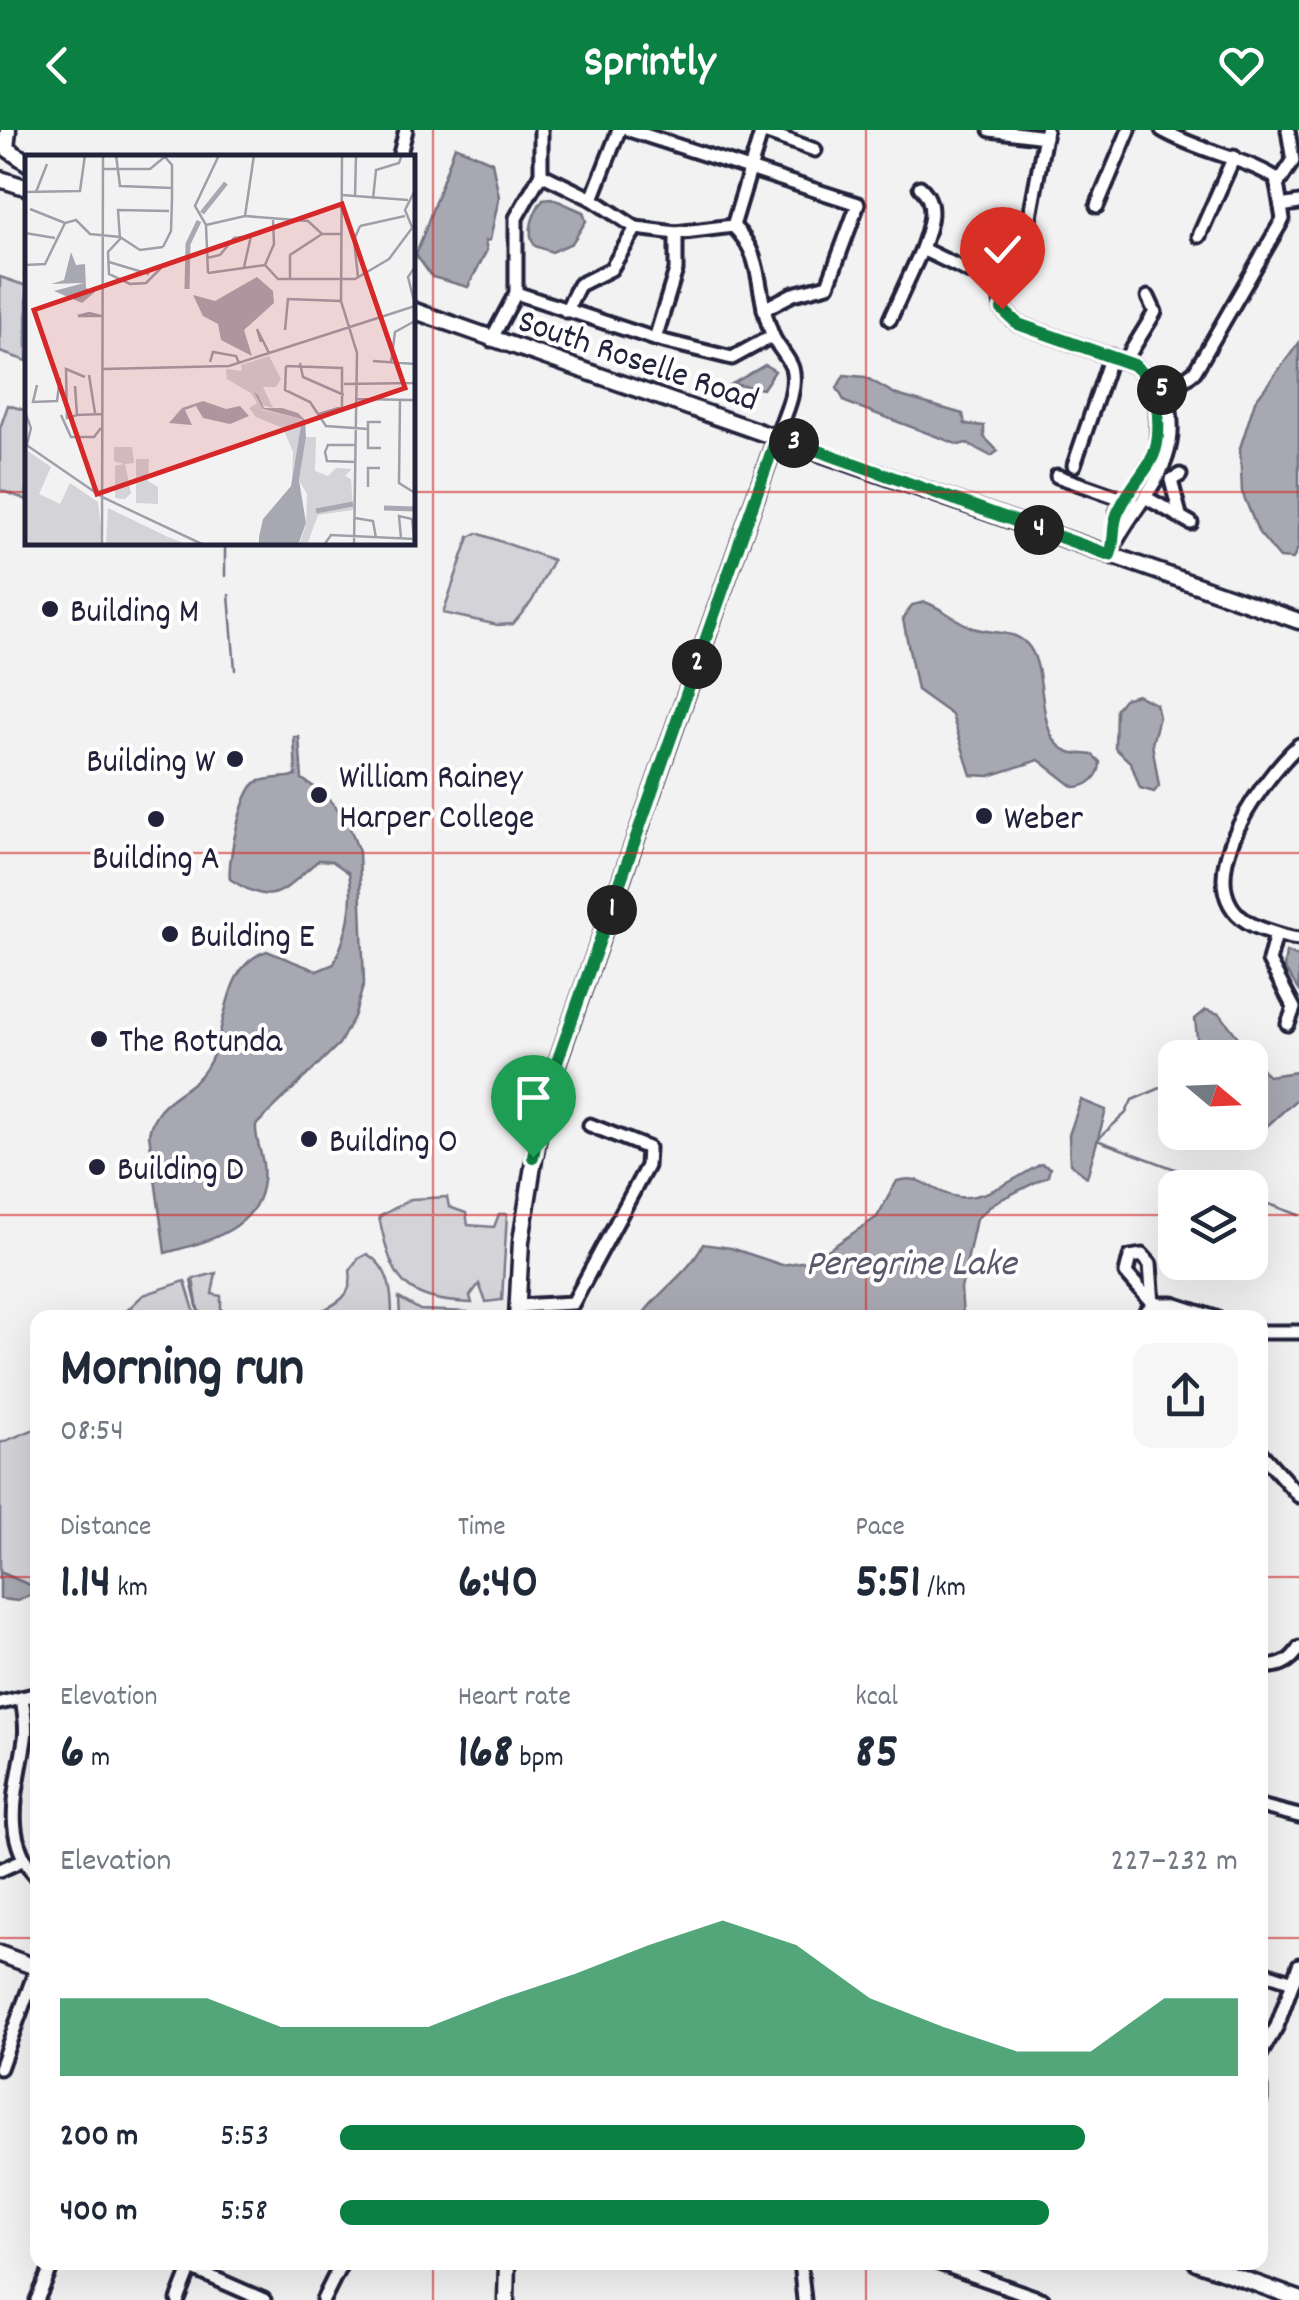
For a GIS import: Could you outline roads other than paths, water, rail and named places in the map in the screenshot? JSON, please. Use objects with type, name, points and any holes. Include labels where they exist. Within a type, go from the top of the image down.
[{"type":"main road","points":[[8,130],[6,148],[25,161]]},
{"type":"main road","points":[[0,161],[25,169]]},
{"type":"main road","points":[[0,179],[25,187]]},
{"type":"main road","name":"South Roselle Road","points":[[415,311],[1113,548],[1299,621]]},
{"type":"main road","points":[[518,1310],[522,1241],[543,1102],[777,436]]},
{"type":"main road","points":[[0,1954],[30,1965]]},
{"type":"main road","points":[[506,2300],[507,2270]]},
{"type":"main road","points":[[1218,2270],[1299,2299]]},
{"type":"street","points":[[399,155],[406,130]]},
{"type":"street","points":[[491,340],[516,293],[516,218],[541,174],[541,130]]},
{"type":"street","points":[[592,199],[619,130]]},
{"type":"street","points":[[629,130],[858,204],[828,285],[792,294],[764,309]]},
{"type":"street","points":[[732,226],[761,130],[815,150]]},
{"type":"street","points":[[990,130],[1045,133],[1029,222],[1001,287],[1002,309],[1018,324],[1125,362],[1166,394],[1172,440],[1162,473],[1113,548]]},
{"type":"street","points":[[1097,206],[1129,130]]},
{"type":"street","points":[[1277,185],[1293,161],[1288,130]]},
{"type":"street","points":[[1113,548],[1113,526],[1158,451],[1157,404],[1195,372],[1283,219],[1276,178],[1234,157],[1188,145],[1167,131]]},
{"type":"street","points":[[1199,236],[1234,157]]},
{"type":"street","points":[[541,174],[592,199],[636,228],[676,233],[732,226]]},
{"type":"street","points":[[890,319],[922,248],[931,212],[927,194],[920,187]]},
{"type":"street","points":[[1281,206],[1299,203]]},
{"type":"street","points":[[732,226],[748,241],[754,254],[772,336],[792,369],[790,401],[777,436]]},
{"type":"street","points":[[566,311],[579,285],[611,269],[636,228]]},
{"type":"street","points":[[656,339],[676,270],[676,233]]},
{"type":"street","points":[[922,248],[1001,287]]},
{"type":"street","points":[[516,293],[656,339],[732,358],[772,336]]},
{"type":"street","points":[[1125,362],[1155,312],[1148,297]]},
{"type":"street","points":[[1074,465],[1111,356]]},
{"type":"street","points":[[1056,476],[1188,518],[1180,489]]},
{"type":"street","points":[[1299,746],[1251,798],[1224,878],[1232,910],[1250,924],[1299,938]]},
{"type":"street","points":[[1276,934],[1269,960],[1294,1008],[1288,1024]]},
{"type":"street","points":[[530,1310],[572,1303],[647,1166],[648,1148],[590,1125]]},
{"type":"street","points":[[1147,1310],[1153,1304],[1173,1304],[1191,1310]]},
{"type":"street","points":[[1268,1332],[1299,1332]]},
{"type":"street","points":[[1268,1460],[1297,1487]]},
{"type":"street","points":[[1268,1665],[1294,1658],[1299,1648]]},
{"type":"street","points":[[0,1703],[30,1696]]},
{"type":"street","points":[[22,1698],[25,1740],[7,1802],[5,1845],[30,1872]]},
{"type":"street","points":[[1268,1808],[1299,1816]]},
{"type":"street","points":[[0,1870],[18,1862]]},
{"type":"street","points":[[1268,2037],[1299,1965]]},
{"type":"street","points":[[1268,1974],[1293,1982]]},
{"type":"street","points":[[0,2068],[30,1987]]},
{"type":"street","points":[[37,2300],[50,2270]]},
{"type":"street","points":[[178,2300],[190,2270]]},
{"type":"street","points":[[202,2270],[264,2300]]},
{"type":"street","points":[[323,2300],[338,2270]]},
{"type":"street","points":[[801,2270],[804,2300]]},
{"type":"street","points":[[959,2270],[1043,2300]]},
{"type":"water","points":[[455,146],[492,162],[499,197],[490,240],[485,241],[487,250],[468,287],[432,277],[416,255]]},
{"type":"water","points":[[551,198],[583,212],[586,221],[572,243],[552,252],[535,246],[531,235],[540,204]]},
{"type":"water","points":[[1299,343],[1299,546],[1293,559],[1280,558],[1259,533],[1242,492],[1240,448],[1255,401]]},
{"type":"water","points":[[765,365],[775,371],[763,389],[732,384]]},
{"type":"water","points":[[844,375],[865,377],[897,395],[963,414],[965,424],[984,426],[984,437],[998,451],[991,456],[966,443],[959,445],[845,402],[837,388]]},
{"type":"water","points":[[925,602],[973,628],[1018,637],[1030,648],[1036,660],[1051,735],[1070,752],[1093,755],[1100,762],[1092,780],[1074,787],[1039,760],[989,776],[971,775],[952,715],[917,690],[903,619],[912,605]]},
{"type":"water","points":[[1137,695],[1156,704],[1159,717],[1152,744],[1159,786],[1154,792],[1140,788],[1131,763],[1115,748],[1116,709],[1124,699]]},
{"type":"water","points":[[294,737],[299,737],[302,779],[325,794],[348,823],[359,852],[364,983],[354,1017],[339,1044],[256,1125],[263,1164],[257,1203],[247,1216],[219,1236],[165,1253],[149,1134],[153,1121],[166,1103],[193,1083],[208,1065],[233,985],[252,959],[267,951],[317,971],[334,964],[346,930],[351,896],[349,873],[332,861],[319,860],[288,887],[270,894],[246,889],[230,879],[233,843],[246,798],[257,782],[296,776]]},
{"type":"water","points":[[1286,952],[1299,957],[1299,990],[1284,968]]},
{"type":"water","points":[[1206,1010],[1220,1014],[1240,1040],[1199,1040],[1195,1019]]},
{"type":"water","points":[[1297,1072],[1298,1098],[1268,1125],[1268,1076]]},
{"type":"water","points":[[1081,1100],[1106,1110],[1087,1177],[1070,1164],[1069,1135]]},
{"type":"water","name":"Peregrine Lake","points":[[1041,1164],[1050,1168],[1048,1176],[994,1203],[976,1219],[961,1289],[962,1310],[647,1310],[690,1264],[703,1244],[731,1248],[782,1265],[813,1260],[877,1217],[897,1181],[914,1180],[958,1197],[979,1195]]},
{"type":"water","points":[[0,1572],[30,1585],[30,1595],[18,1601],[0,1599]]},
{"type":"waterway","points":[[225,545],[225,576]]},
{"type":"waterway","points":[[229,595],[235,670]]},
{"type":"waterway","points":[[1099,1138],[1126,1113],[1132,1100],[1158,1089]]},
{"type":"waterway","points":[[1097,1140],[1178,1170]]},
{"type":"waterway","points":[[1268,1204],[1299,1215]]},
{"type":"waterway","points":[[191,1281],[198,1310]]},
{"type":"place","name":"Building M","points":[[50,609]]},
{"type":"place","name":"Building W","points":[[235,759]]},
{"type":"place","name":"William Rainey Harper College","points":[[319,795]]},
{"type":"place","name":"Weber","points":[[984,816]]},
{"type":"place","name":"Building A","points":[[156,819]]},
{"type":"place","name":"Building E","points":[[170,934]]},
{"type":"place","name":"The Rotunda","points":[[99,1039]]},
{"type":"place","name":"Building O","points":[[309,1139]]},
{"type":"place","name":"Building D","points":[[97,1167]]}]
